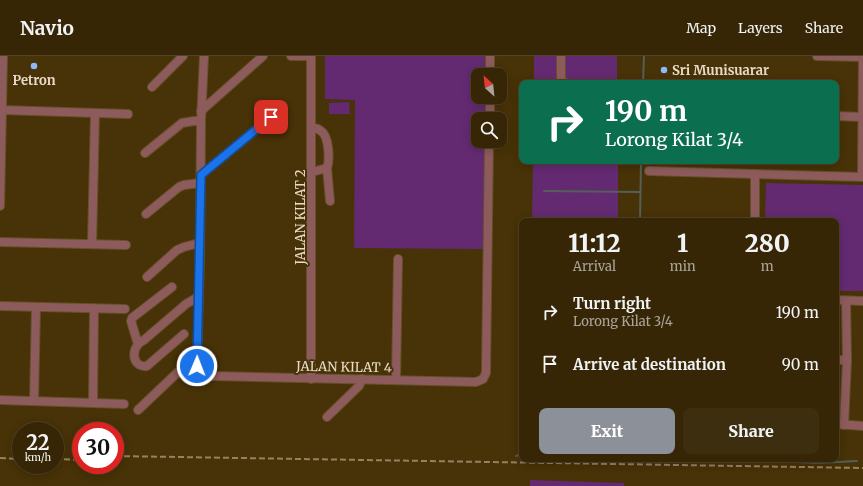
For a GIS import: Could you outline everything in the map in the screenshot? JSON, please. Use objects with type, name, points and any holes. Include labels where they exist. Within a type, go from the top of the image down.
[{"type":"street","points":[[0,206],[3,56]]},
{"type":"street","points":[[152,87],[183,56]]},
{"type":"street","points":[[138,410],[197,354],[201,110],[204,56]]},
{"type":"street","points":[[201,110],[263,56]]},
{"type":"street","points":[[290,56],[311,56]]},
{"type":"street","name":"JALAN KILAT 2","points":[[311,56],[312,379]]},
{"type":"street","points":[[490,56],[490,68]]},
{"type":"street","points":[[561,56],[562,80]]},
{"type":"street","points":[[649,171],[863,177],[863,57],[816,56]]},
{"type":"street","points":[[1,106],[128,114]]},
{"type":"street","points":[[92,244],[95,113]]},
{"type":"street","points":[[839,116],[862,117]]},
{"type":"street","points":[[146,214],[180,187],[200,179],[271,117]]},
{"type":"street","points":[[145,153],[182,123],[201,121]]},
{"type":"street","points":[[312,128],[322,131],[326,139],[329,162],[327,168],[330,201]]},
{"type":"street","name":"JALAN KILAT 4","points":[[197,354],[197,366],[204,375],[212,376],[476,382],[483,379],[486,373],[489,148]]},
{"type":"street","points":[[312,172],[327,168]]},
{"type":"street","points":[[755,174],[755,218]]},
{"type":"street","points":[[0,242],[126,245]]},
{"type":"street","points":[[147,277],[177,250],[199,243]]},
{"type":"street","points":[[396,380],[398,259]]},
{"type":"street","points":[[140,342],[137,341],[131,322],[132,318],[172,287]]},
{"type":"street","points":[[184,334],[147,366],[138,364],[135,358],[135,348],[140,342],[186,304],[198,297]]},
{"type":"street","points":[[839,300],[863,301]]},
{"type":"street","points":[[846,301],[847,360],[840,424],[863,426]]},
{"type":"street","points":[[0,306],[125,309]]},
{"type":"street","points":[[34,401],[36,307]]},
{"type":"street","points":[[93,403],[94,308]]},
{"type":"street","points":[[839,360],[847,360]]},
{"type":"street","points":[[327,417],[358,386],[362,379]]},
{"type":"street","points":[[0,400],[124,404]]},
{"type":"shaded area","points":[[325,56],[485,56],[485,68],[471,68],[471,104],[485,104],[485,112],[471,112],[471,148],[485,148],[484,249],[354,248],[355,100],[325,99]]},
{"type":"shaded area","points":[[534,56],[617,56],[617,80],[534,80]]},
{"type":"shaded area","points":[[349,102],[350,114],[329,114],[329,103]]},
{"type":"shaded area","points":[[533,164],[618,164],[618,218],[532,218]]},
{"type":"shaded area","points":[[766,183],[863,185],[863,291],[839,291],[839,218],[765,218]]},
{"type":"shaded area","points":[[530,480],[624,483],[624,486],[530,486]]},
{"type":"waterway","points":[[643,80],[644,56]]},
{"type":"waterway","points":[[640,218],[641,164]]},
{"type":"waterway","points":[[544,191],[640,192]]},
{"type":"waterway","points":[[839,462],[857,461]]},
{"type":"waterway","points":[[798,462],[827,462]]},
{"type":"railway","points":[[124,456],[863,468]]},
{"type":"railway","points":[[0,458],[12,459]]},
{"type":"railway","points":[[64,459],[72,460]]},
{"type":"place","name":"Petron","points":[[34,66]]},
{"type":"place","name":"Sri Munisuarar","points":[[664,70]]},
{"type":"route","points":[[197,366],[201,175],[271,117]]}]
